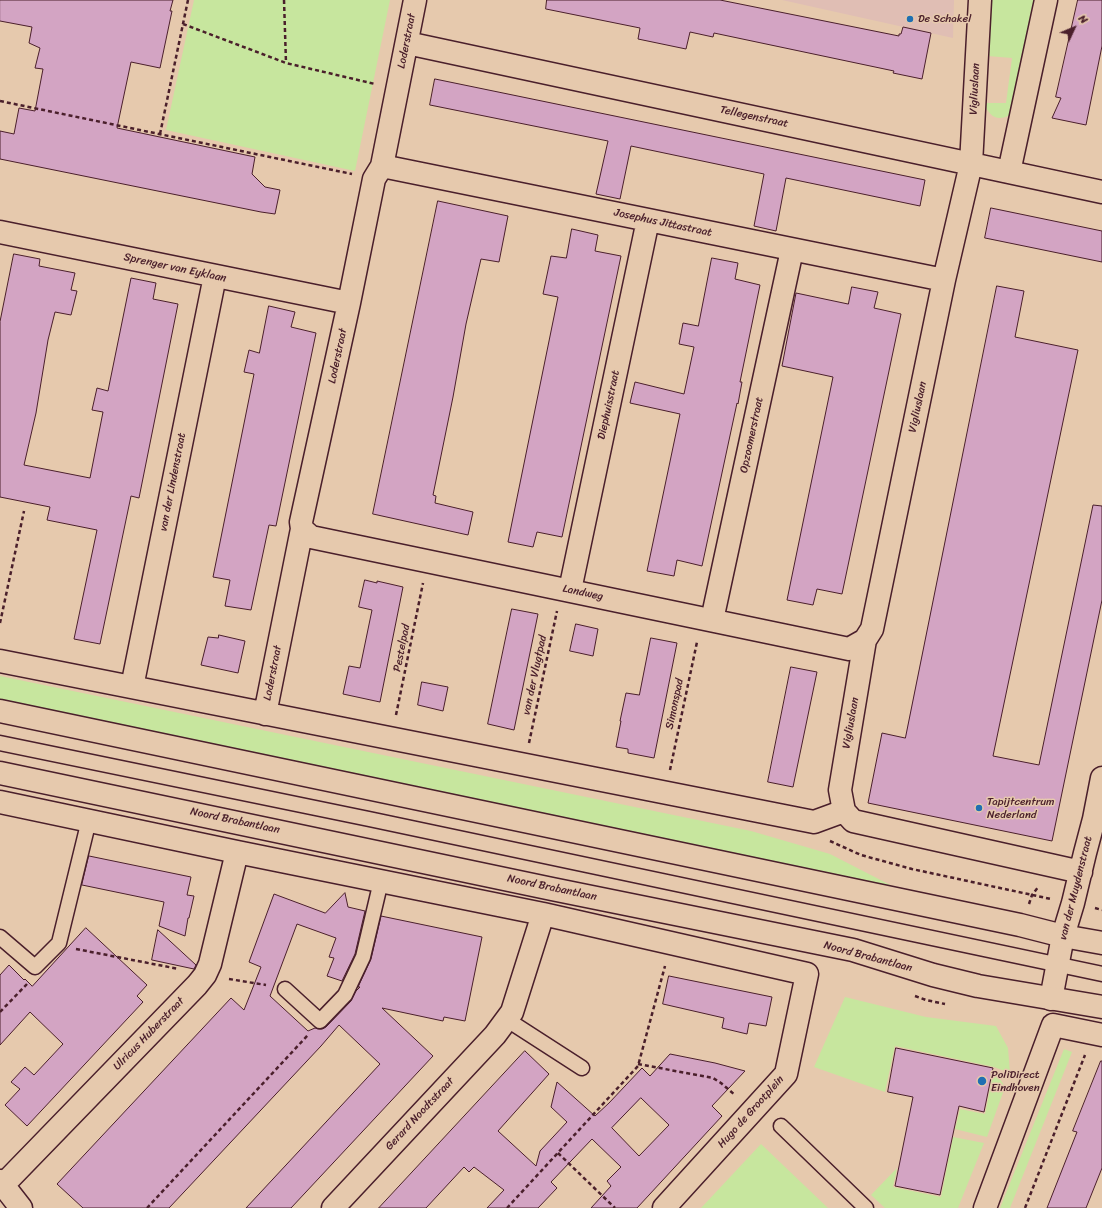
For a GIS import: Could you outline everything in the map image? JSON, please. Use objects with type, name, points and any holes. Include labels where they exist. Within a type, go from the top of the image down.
[{"type":"street","name":"Loderstraat","points":[[265,714],[302,529],[301,522],[397,90],[415,0]]},
{"type":"street","name":"Vigliuslaan","points":[[844,811],[840,790],[865,640],[872,629],[944,280],[971,164],[980,0]]},
{"type":"street","points":[[1009,172],[1046,0]]},
{"type":"street","name":"Tellegenstraat","points":[[406,44],[1102,192]]},
{"type":"street","name":"Josephus Jittastraat","points":[[378,172],[648,220],[944,280]]},
{"type":"street","name":"Diephuisstraat","points":[[566,590],[648,220]]},
{"type":"street","name":"Sprenger van Eyklaan","points":[[0,232],[349,303]]},
{"type":"street","name":"Opzoomerstraat","points":[[707,619],[792,250]]},
{"type":"street","name":"van der Lindenstraat","points":[[132,688],[215,276]]},
{"type":"street","name":"Landweg","points":[[302,529],[311,537],[850,648],[865,640]]},
{"type":"street","points":[[0,661],[814,822],[844,811],[853,821],[1081,872]]},
{"type":"street","points":[[0,711],[1102,943]]},
{"type":"street","name":"Noord Brabantlaan","points":[[0,773],[853,950],[933,975],[985,987],[1102,1007]]},
{"type":"street","name":"van der Muydenstraat","points":[[1051,999],[1064,936],[1094,819],[1102,778]]},
{"type":"street","points":[[0,802],[543,914],[672,943]]},
{"type":"street","name":"Ulricus Huberstraat","points":[[2,1183],[197,985],[205,975],[210,964],[238,852]]},
{"type":"street","name":"Gerard Noodtstraat","points":[[333,1208],[495,1035],[512,1012],[543,914]]},
{"type":"street","name":"Hugo de Grootplein","points":[[664,1208],[786,1074],[807,974],[672,943]]},
{"type":"street","points":[[985,1208],[1053,1025],[1098,1034]]},
{"type":"street","points":[[2,1183],[21,1208]]},
{"type":"lane","points":[[0,743],[369,819],[1102,974]]},
{"type":"lane","points":[[0,937],[35,968],[59,943],[89,820]]},
{"type":"lane","points":[[285,989],[320,1021],[345,995],[363,958],[381,881]]},
{"type":"lane","points":[[506,1019],[582,1068]]},
{"type":"lane","points":[[781,1126],[866,1208]]},
{"type":"path","points":[[160,134],[188,0]]},
{"type":"path","points":[[284,0],[286,63]]},
{"type":"path","points":[[183,24],[286,63],[397,90]]},
{"type":"path","points":[[0,101],[160,134],[378,172]]},
{"type":"path","points":[[0,623],[24,511]]},
{"type":"path","name":"Pestelpad","points":[[392,739],[427,561]]},
{"type":"path","name":"van der Vlugtpad","points":[[524,765],[566,590]]},
{"type":"path","name":"Simonspad","points":[[665,793],[707,619]]},
{"type":"path","points":[[827,840],[861,855],[912,869],[1073,903]]},
{"type":"path","points":[[59,943],[71,948],[205,975],[285,989]]},
{"type":"path","points":[[507,1208],[638,1066],[672,943]]},
{"type":"path","points":[[0,1012],[29,982],[35,968]]},
{"type":"path","points":[[147,1208],[320,1021]]},
{"type":"path","points":[[1025,1208],[1098,1034]]},
{"type":"path","points":[[638,1064],[713,1078],[721,1083],[752,1110]]},
{"type":"path","points":[[558,1153],[615,1208]]},
{"type":"shaded area","name":"De Schakel","points":[[782,0],[954,0],[953,38]]},
{"type":"green space","points":[[194,0],[390,0],[355,171],[166,130]]},
{"type":"green space","points":[[990,0],[1035,0],[1010,115],[1001,118],[997,118],[991,114],[984,103],[1006,103],[1012,58],[988,56]]},
{"type":"green space","points":[[0,676],[751,831],[830,854],[900,890],[0,704]]},
{"type":"green space","points":[[845,997],[926,1017],[996,1026],[1008,1048],[1010,1073],[994,1067],[895,1046],[885,1092],[814,1067]]},
{"type":"green space","points":[[1064,1049],[1072,1052],[1010,1208],[1000,1208]]},
{"type":"green space","points":[[994,1069],[1005,1087],[987,1137],[955,1129],[960,1109],[985,1114]]},
{"type":"green space","points":[[953,1137],[984,1143],[958,1208],[885,1208],[871,1195],[897,1168],[893,1187],[941,1197]]},
{"type":"green space","points":[[761,1144],[828,1208],[701,1208]]},
{"type":"building","points":[[0,0],[173,0],[160,68],[131,62],[117,128],[255,157],[252,174],[265,187],[280,190],[275,214],[0,159],[0,131],[14,134],[19,108],[35,111],[43,69],[35,68],[40,48],[29,43],[32,27],[0,21]]},
{"type":"building","points":[[547,0],[720,0],[899,36],[903,27],[931,33],[922,79],[893,73],[894,71],[714,33],[713,37],[690,32],[686,49],[638,39],[640,28],[546,9]]},
{"type":"building","points":[[1078,0],[1102,0],[1102,46],[1086,125],[1052,118],[1061,98],[1056,97]]},
{"type":"building","points":[[435,79],[925,180],[920,206],[786,178],[776,231],[754,226],[764,174],[631,146],[620,199],[596,194],[608,141],[430,105]]},
{"type":"building","points":[[438,201],[508,216],[499,262],[481,259],[466,324],[433,495],[436,496],[435,503],[473,512],[468,535],[373,514]]},
{"type":"building","points":[[991,208],[1102,231],[1102,262],[985,238]]},
{"type":"building","points":[[572,229],[598,235],[595,251],[621,256],[562,537],[537,532],[533,547],[508,542],[558,297],[543,294],[551,256],[566,258]]},
{"type":"building","points":[[14,254],[40,259],[39,266],[75,273],[71,290],[77,291],[71,315],[55,312],[48,340],[36,413],[24,465],[90,478],[103,412],[92,410],[97,388],[108,391],[131,278],[156,283],[153,299],[178,304],[139,498],[131,496],[100,644],[74,639],[97,530],[47,520],[50,507],[0,497],[0,322]]},
{"type":"building","points":[[712,258],[738,263],[735,279],[760,285],[740,382],[742,382],[738,404],[737,403],[702,566],[677,560],[674,576],[647,571],[680,414],[630,403],[635,382],[684,394],[694,347],[679,344],[683,323],[698,326]]},
{"type":"building","points":[[997,286],[1024,291],[1015,337],[1078,350],[993,756],[1039,765],[1093,505],[1102,506],[1102,600],[1052,841],[868,803],[882,733],[905,738]]},
{"type":"building","points":[[852,287],[878,292],[874,308],[901,314],[842,594],[817,589],[813,605],[787,600],[833,377],[782,366],[796,293],[848,304]]},
{"type":"building","points":[[269,306],[295,312],[291,327],[316,333],[276,526],[269,525],[251,610],[225,606],[230,580],[213,577],[254,374],[244,372],[249,350],[259,353]]},
{"type":"building","points":[[365,580],[403,587],[380,702],[343,694],[349,666],[360,668],[372,610],[359,607]]},
{"type":"building","points":[[512,609],[538,614],[514,730],[488,724]]},
{"type":"building","points":[[576,624],[598,629],[593,656],[570,651]]},
{"type":"building","points":[[219,635],[245,641],[238,673],[201,665],[208,637],[218,638]]},
{"type":"building","points":[[651,638],[677,643],[654,758],[628,753],[628,749],[616,747],[626,693],[639,695]]},
{"type":"building","points":[[791,667],[817,672],[793,787],[768,782]]},
{"type":"building","points":[[422,682],[448,687],[443,711],[418,705]]},
{"type":"building","points":[[89,856],[191,877],[187,895],[194,896],[185,936],[159,926],[164,902],[82,885]]},
{"type":"building","points":[[345,893],[348,907],[365,911],[355,954],[342,981],[327,976],[334,958],[329,957],[336,938],[297,924],[270,996],[308,1031],[315,1028],[322,1029],[326,1027],[351,1001],[356,991],[360,987],[358,987],[371,959],[381,916],[482,937],[465,1021],[444,1017],[443,1021],[382,1008],[433,1056],[291,1208],[246,1208],[380,1064],[339,1025],[169,1208],[83,1208],[57,1184],[231,998],[244,1010],[261,967],[249,962],[274,894],[325,913]]},
{"type":"building","points":[[86,928],[147,985],[137,996],[143,1002],[27,1126],[5,1105],[20,1089],[11,1082],[25,1067],[34,1075],[63,1044],[30,1012],[0,1045],[0,975],[9,965],[32,986]]},
{"type":"building","points":[[158,930],[196,965],[194,969],[152,960]]},
{"type":"building","points":[[669,976],[772,997],[766,1026],[749,1023],[747,1034],[722,1028],[724,1018],[663,1004]]},
{"type":"building","points":[[896,1048],[993,1068],[984,1112],[959,1106],[940,1195],[895,1186],[913,1097],[888,1092]]},
{"type":"building","points":[[525,1051],[549,1074],[498,1131],[536,1166],[540,1151],[567,1122],[551,1107],[557,1082],[595,1116],[642,1068],[650,1076],[670,1054],[745,1071],[712,1106],[722,1116],[637,1208],[591,1208],[611,1186],[607,1181],[621,1167],[592,1139],[551,1182],[557,1188],[538,1208],[487,1208],[504,1190],[474,1167],[469,1172],[464,1167],[426,1208],[379,1208]],"holes":[[[641,1098],[669,1125],[639,1156],[612,1128]]]},
{"type":"building","points":[[1101,1061],[1102,1168],[1086,1208],[1047,1208],[1077,1132],[1073,1131]]},
{"type":"place","name":"De Schakel","points":[[910,19]]},
{"type":"place","name":"Tapijtcentrum Nederland","points":[[979,808]]},
{"type":"place","name":"PoliDirect Eindhoven","points":[[982,1081]]}]
